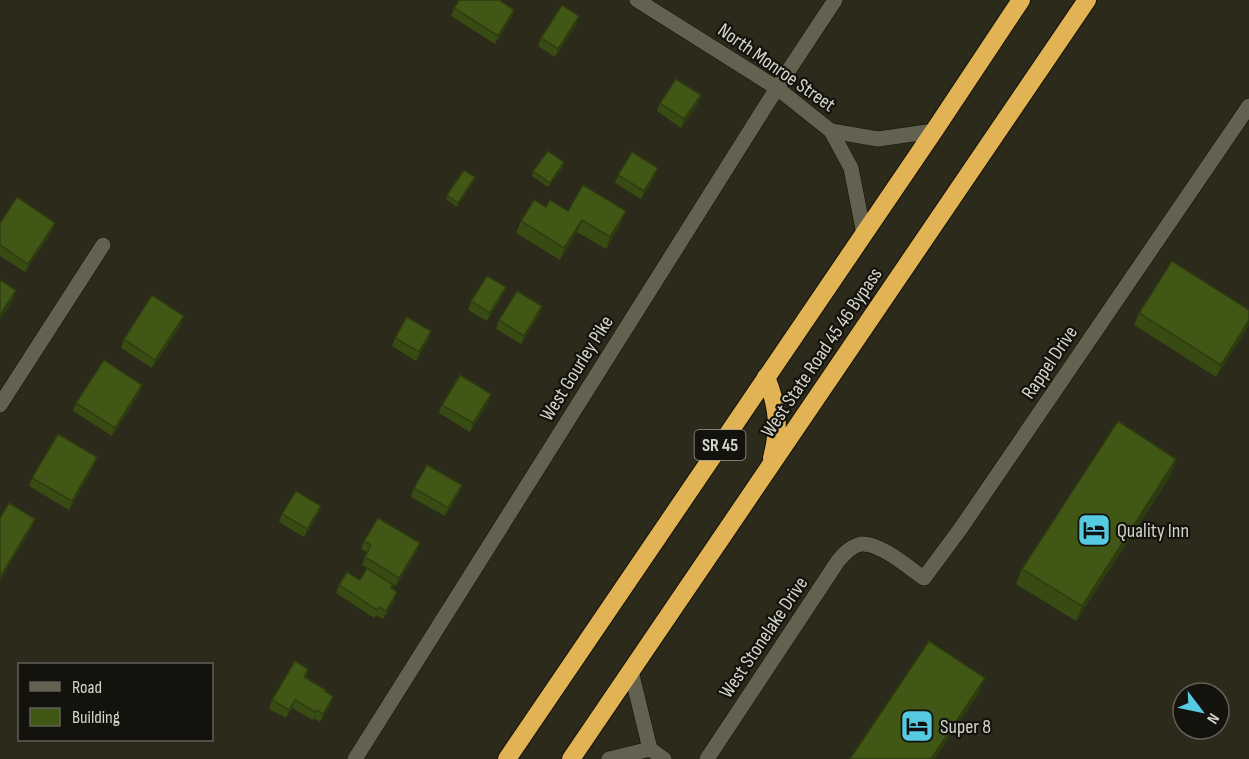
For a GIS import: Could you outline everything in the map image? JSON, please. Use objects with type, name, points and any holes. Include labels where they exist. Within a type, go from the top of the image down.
[{"type":"highway","name":"West State Road 45 46 Bypass","points":[[507,759],[1021,0]]},
{"type":"highway","name":"West State Road 45 46 Bypass","points":[[571,759],[1087,0]]},
{"type":"highway","points":[[766,377],[774,398],[777,417],[776,439],[770,466]]},
{"type":"street","name":"North Monroe Street","points":[[637,0],[777,88],[831,130],[851,168],[864,234]]},
{"type":"street","name":"West Gourley Pike","points":[[355,759],[777,88],[835,0]]},
{"type":"street","name":"Rappel Drive","points":[[860,544],[882,550],[924,578],[961,528],[1249,106]]},
{"type":"street","name":"North Monroe Street","points":[[831,130],[878,139],[934,131]]},
{"type":"street","points":[[0,405],[103,245]]},
{"type":"street","name":"West Stonelake Drive","points":[[707,759],[838,561],[847,551],[860,544]]},
{"type":"street","points":[[631,671],[650,749],[664,759]]},
{"type":"street","points":[[609,759],[650,749]]},
{"type":"building","points":[[459,0],[499,0],[514,10],[498,36],[454,8]]},
{"type":"building","points":[[562,5],[579,16],[558,49],[541,38]]},
{"type":"building","points":[[676,79],[701,95],[684,119],[660,103]]},
{"type":"building","points":[[548,151],[564,162],[550,183],[533,171]]},
{"type":"building","points":[[632,152],[658,168],[644,191],[618,175]]},
{"type":"building","points":[[464,170],[475,177],[458,203],[447,195]]},
{"type":"building","points":[[583,185],[626,211],[610,237],[582,220],[564,248],[521,221],[534,200],[546,207],[550,200],[568,211]]},
{"type":"building","points":[[17,197],[55,223],[28,264],[0,245],[0,223]]},
{"type":"building","points":[[1172,261],[1249,310],[1249,320],[1221,365],[1139,313]]},
{"type":"building","points":[[487,276],[506,287],[490,313],[471,301]]},
{"type":"building","points":[[0,280],[16,290],[0,315]]},
{"type":"building","points":[[517,291],[542,306],[524,336],[499,320]]},
{"type":"building","points":[[152,295],[184,316],[155,360],[124,339]]},
{"type":"building","points":[[407,317],[431,331],[419,352],[395,338]]},
{"type":"building","points":[[104,360],[142,385],[115,428],[76,403]]},
{"type":"building","points":[[460,375],[491,394],[473,423],[442,405]]},
{"type":"building","name":"Quality Inn","points":[[1118,421],[1176,459],[1082,606],[1022,569]]},
{"type":"building","points":[[58,434],[97,457],[72,501],[32,478]]},
{"type":"building","points":[[427,465],[462,485],[448,508],[414,488]]},
{"type":"building","points":[[296,491],[321,506],[307,529],[282,514]]},
{"type":"building","points":[[9,503],[35,519],[0,577],[0,518]]},
{"type":"building","points":[[378,518],[420,543],[399,578],[365,557],[371,545],[364,541]]},
{"type":"building","points":[[367,568],[393,585],[391,588],[397,592],[386,611],[379,607],[377,610],[339,585],[347,572],[360,580]]},
{"type":"building","name":"Super 8","points":[[929,641],[985,678],[931,759],[850,759]]},
{"type":"building","points":[[295,661],[308,669],[304,677],[333,697],[323,714],[295,700],[289,710],[272,700]]},
{"type":"place","name":"Quality Inn","points":[[1094,530]]},
{"type":"place","name":"Super 8","points":[[917,726]]}]
